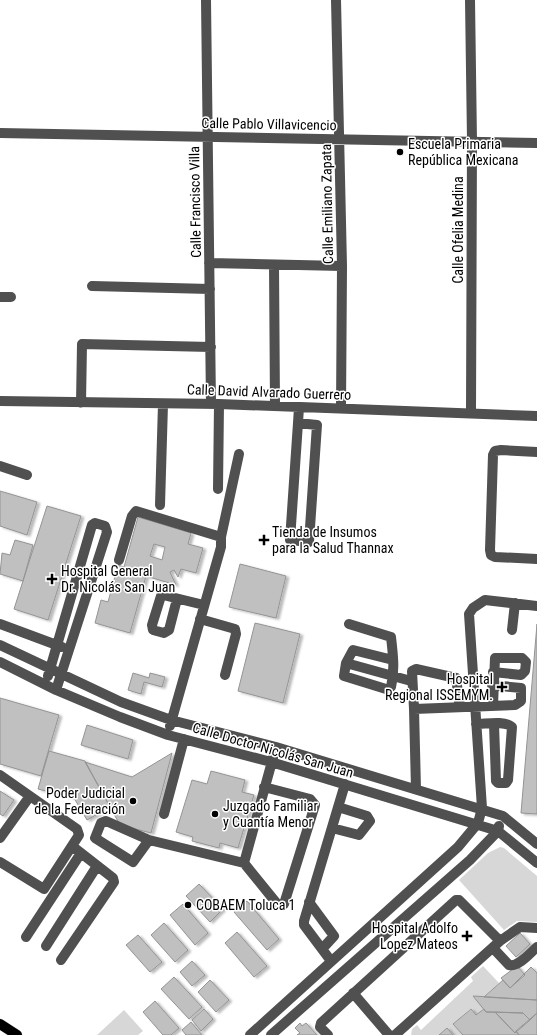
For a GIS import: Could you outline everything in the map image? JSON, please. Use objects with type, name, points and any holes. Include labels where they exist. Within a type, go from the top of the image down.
[{"type":"main road","points":[[0,1024],[17,1035]]},
{"type":"street","name":"Calle Francisco Villa","points":[[206,0],[211,347],[218,489]]},
{"type":"street","name":"Calle Emiliano Zapata","points":[[336,0],[342,266],[341,408]]},
{"type":"street","name":"Calle Ofelia Medina","points":[[470,0],[472,141],[471,413]]},
{"type":"street","name":"Calle Pablo Villavicencio","points":[[0,133],[537,143]]},
{"type":"street","points":[[209,264],[342,266]]},
{"type":"street","points":[[274,265],[275,406]]},
{"type":"street","points":[[92,286],[210,289]]},
{"type":"street","points":[[0,297],[10,297]]},
{"type":"street","points":[[81,403],[82,344],[211,347]]},
{"type":"street","name":"Calle David Alvarado Guerrero","points":[[0,401],[215,404],[537,416]]},
{"type":"street","points":[[160,505],[163,404]]},
{"type":"street","points":[[298,423],[317,425],[310,542],[290,540],[299,407]]},
{"type":"street","points":[[537,452],[495,451],[493,456],[490,550],[491,555],[495,558],[537,559]]},
{"type":"street","points":[[168,735],[222,542],[221,537],[239,454]]},
{"type":"street","points":[[0,466],[27,475]]},
{"type":"street","points":[[119,560],[130,522],[136,511],[221,537]]},
{"type":"street","points":[[45,684],[92,525],[96,523],[105,526],[107,532],[56,690]]},
{"type":"street","points":[[177,599],[204,605]]},
{"type":"street","points":[[250,1035],[458,847],[478,823],[482,808],[470,614],[478,604],[485,600],[537,606]]},
{"type":"street","points":[[512,630],[515,603]]},
{"type":"street","points":[[200,619],[234,629],[236,634],[225,675]]},
{"type":"street","points":[[64,622],[76,625]]},
{"type":"street","points":[[349,624],[391,637],[393,660],[394,677],[390,687],[386,689],[346,678],[344,674],[346,663],[351,652],[355,649],[393,660]]},
{"type":"street","points":[[1,628],[58,644],[68,651]]},
{"type":"street","name":"Calle Doctor Nicolás San Juan","points":[[0,645],[50,670],[121,702],[171,720],[276,748],[482,808],[503,816],[537,844]]},
{"type":"street","name":"Calle Doctor Nicolás San Juan","points":[[0,662],[56,690],[120,718],[168,735],[271,762],[478,823],[498,831],[537,863]]},
{"type":"street","points":[[346,663],[411,682]]},
{"type":"street","points":[[416,789],[414,709],[411,682],[413,669],[454,676],[457,680],[460,707]]},
{"type":"street","points":[[492,705],[493,672]]},
{"type":"street","points":[[414,709],[517,705],[521,701],[522,692],[521,688],[518,686],[492,685]]},
{"type":"street","points":[[476,724],[494,724],[506,724],[512,727],[508,780],[506,783],[498,783],[496,781],[494,724]]},
{"type":"street","points":[[164,814],[184,739]]},
{"type":"street","points":[[244,863],[276,748]]},
{"type":"street","points":[[0,775],[77,829],[79,835],[44,888],[0,862]]},
{"type":"street","points":[[331,961],[304,925],[309,902],[345,784]]},
{"type":"street","points":[[149,840],[133,862],[95,838],[101,823],[106,821],[149,840],[244,863],[278,905],[284,904],[315,805],[310,799],[264,787]]},
{"type":"street","points":[[0,838],[30,796]]},
{"type":"street","points":[[332,828],[358,835],[370,821],[367,816],[338,807]]},
{"type":"street","points":[[271,1035],[464,865],[498,831],[503,816]]},
{"type":"street","points":[[61,960],[113,885],[113,878],[72,846]]},
{"type":"street","points":[[26,937],[81,853]]},
{"type":"street","points":[[46,946],[97,866]]},
{"type":"street","points":[[328,1035],[320,1027],[320,1023],[456,900],[460,900],[497,945],[509,965],[518,964],[537,946]]},
{"type":"street","points":[[309,902],[334,936],[322,949]]},
{"type":"street","points":[[395,1035],[497,945],[519,923],[537,928]]},
{"type":"street","points":[[353,993],[389,1035]]},
{"type":"shaded area","points":[[500,847],[504,848],[537,876],[537,922],[517,921],[504,930],[459,880],[488,853]]},
{"type":"shaded area","points":[[483,966],[499,983],[484,997],[473,996],[484,1009],[476,1015],[470,1009],[453,1024],[463,1035],[453,1035],[447,1028],[439,1035],[411,1035],[412,1029],[417,1025],[421,1030],[473,981],[471,977]]},
{"type":"shaded area","points":[[124,1010],[143,1031],[138,1035],[97,1035]]},
{"type":"building","points":[[0,491],[37,502],[27,535],[0,526]]},
{"type":"building","points":[[47,506],[81,516],[48,620],[14,609]]},
{"type":"building","points":[[138,517],[191,533],[188,544],[203,548],[196,573],[181,569],[178,577],[174,570],[170,572],[176,585],[146,576],[130,633],[95,623],[101,600],[108,602],[118,565],[124,567]],"holes":[[[154,544],[165,547],[162,560],[150,556]]]},
{"type":"building","points":[[15,540],[33,545],[23,581],[0,574],[2,553],[10,555]]},
{"type":"building","points":[[240,564],[286,576],[276,618],[229,607]]},
{"type":"building","points":[[255,623],[300,634],[283,703],[238,691]]},
{"type":"building","points":[[537,624],[537,814],[521,813]]},
{"type":"building","points":[[133,673],[149,678],[150,673],[165,677],[162,687],[144,682],[141,694],[128,690]]},
{"type":"building","name":"Poder Judicial de la Federación","points":[[0,698],[59,715],[41,776],[0,764]]},
{"type":"building","name":"Poder Judicial de la Federación","points":[[87,725],[133,740],[128,759],[81,745]]},
{"type":"building","name":"Poder Judicial de la Federación","points":[[49,751],[85,761],[110,807],[87,820],[74,798],[38,789]]},
{"type":"building","name":"Poder Judicial de la Federación","points":[[172,753],[151,833],[120,825],[85,762],[132,777]]},
{"type":"building","name":"Juzgado Familiar y Cuantía Menor","points":[[211,771],[245,780],[242,792],[254,795],[238,848],[220,843],[219,848],[192,841],[193,837],[176,832],[192,780],[207,784]]},
{"type":"building","points":[[0,791],[14,800],[3,816],[0,814]]},
{"type":"building","points":[[199,884],[223,909],[210,922],[186,896]]},
{"type":"building","points":[[247,901],[279,939],[267,950],[234,912]]},
{"type":"building","points":[[183,904],[208,933],[195,945],[170,915]]},
{"type":"building","points":[[164,923],[188,950],[175,962],[151,935]]},
{"type":"building","points":[[237,932],[267,966],[254,977],[225,943]]},
{"type":"building","points":[[520,933],[530,944],[516,957],[506,946]]},
{"type":"building","points":[[138,935],[162,962],[150,972],[126,945]]},
{"type":"building","points":[[192,961],[205,975],[192,986],[180,972]]},
{"type":"building","points":[[517,966],[525,975],[510,988],[501,978]]},
{"type":"building","points":[[531,967],[537,973],[537,1000],[484,997],[503,980],[510,988]]},
{"type":"building","points":[[174,977],[202,1007],[189,1019],[161,989]]},
{"type":"building","points":[[210,980],[229,1000],[216,1012],[198,992]]},
{"type":"building","points":[[473,996],[537,1000],[537,1013],[530,1020],[523,1013],[486,1012]]},
{"type":"building","points":[[155,1001],[179,1028],[171,1035],[163,1035],[143,1012]]},
{"type":"building","points":[[204,1009],[213,1019],[201,1031],[192,1020]]},
{"type":"building","points":[[471,1009],[476,1015],[484,1009],[486,1012],[495,1012],[515,1033],[516,1031],[519,1035],[463,1035],[453,1024]]},
{"type":"building","points":[[495,1012],[523,1013],[530,1020],[515,1033]]},
{"type":"building","points":[[537,1013],[537,1035],[519,1035],[516,1031]]},
{"type":"building","points":[[191,1022],[202,1035],[186,1035],[182,1030]]},
{"type":"building","points":[[300,1023],[302,1026],[306,1023],[317,1035],[297,1035],[300,1033],[295,1028]]},
{"type":"building","points":[[447,1028],[453,1035],[439,1035]]},
{"type":"place","name":"Escuela Primaria República Mexicana","points":[[400,152]]},
{"type":"place","name":"Tienda de Insumos para la Salud Thannax","points":[[264,540]]},
{"type":"place","name":"Hospital General Dr. Nicolás San Juan","points":[[52,579]]},
{"type":"place","name":"Hospital Regional ISSEMYM.","points":[[502,687]]},
{"type":"place","name":"Poder Judicial de la Federación","points":[[133,801]]},
{"type":"place","name":"Juzgado Familiar y Cuantía Menor","points":[[215,814]]},
{"type":"place","name":"COBAEM Toluca 1","points":[[188,905]]},
{"type":"place","name":"Hospital Adolfo Lopez Mateos","points":[[467,936]]}]
